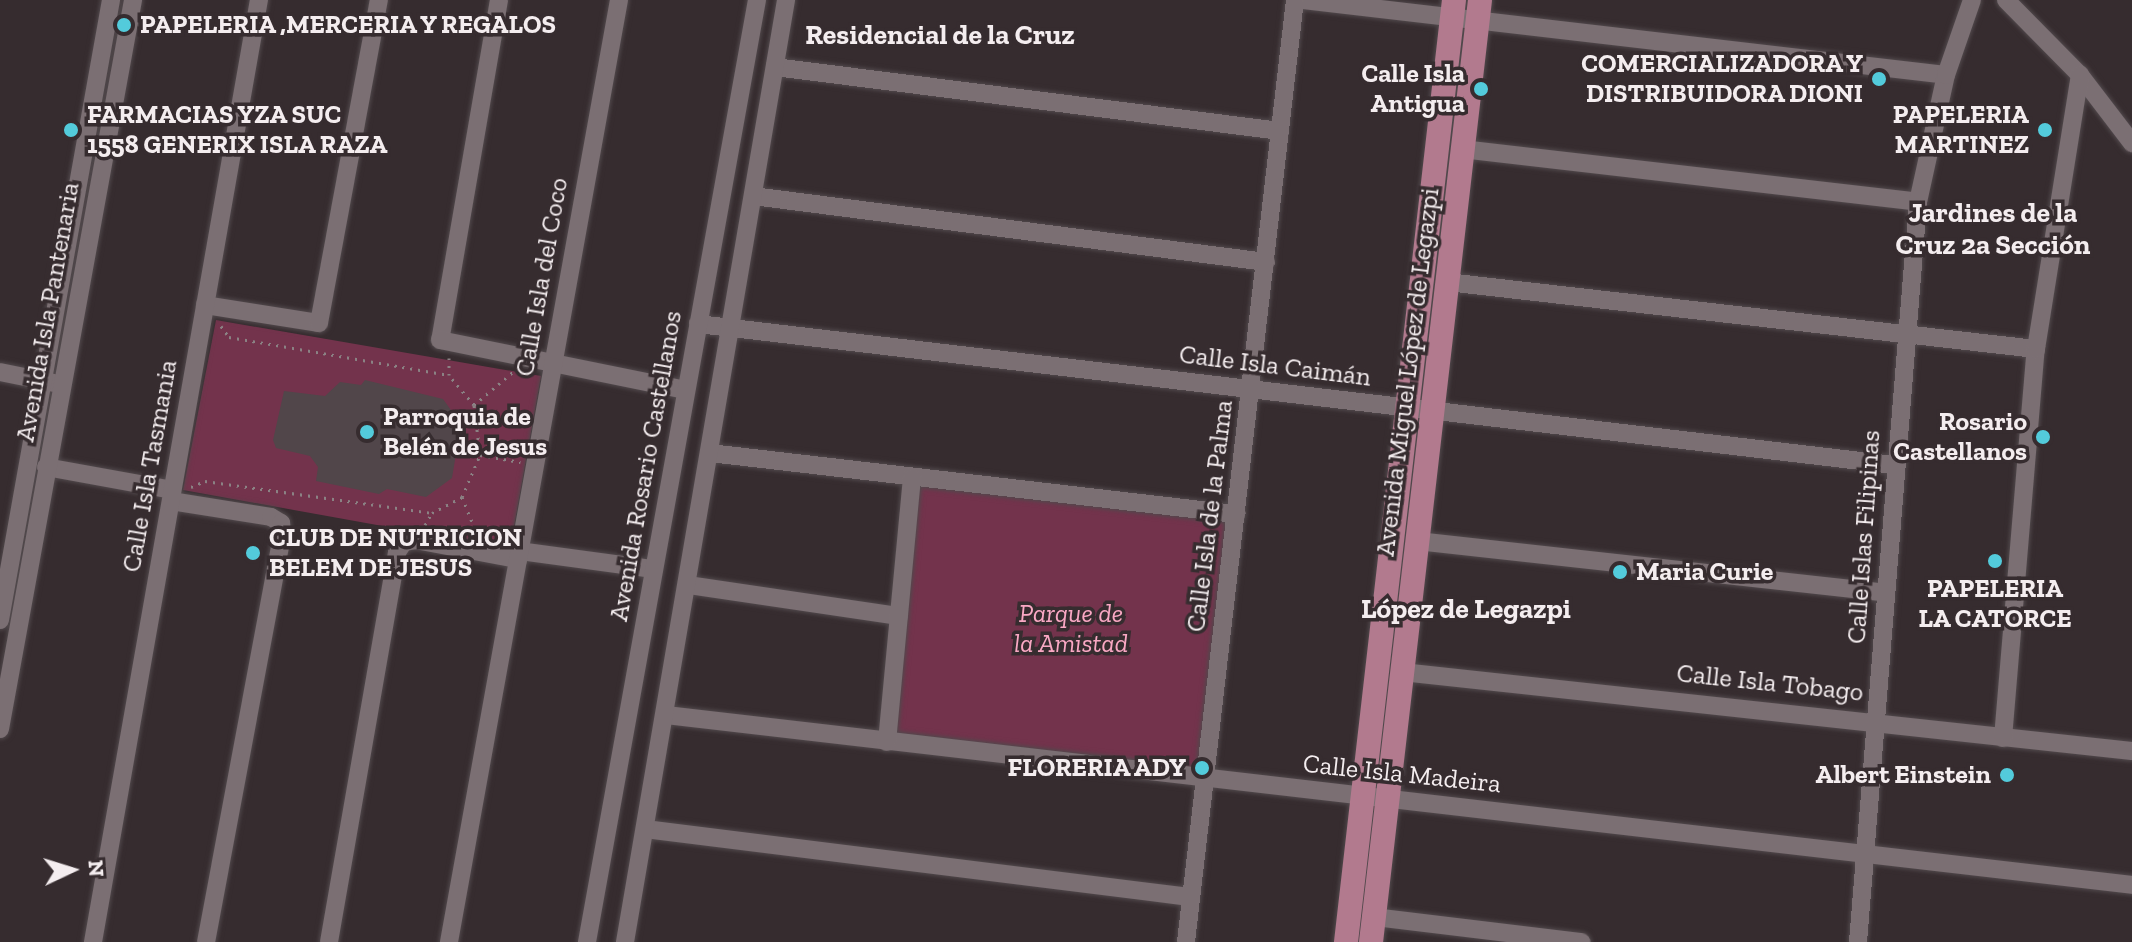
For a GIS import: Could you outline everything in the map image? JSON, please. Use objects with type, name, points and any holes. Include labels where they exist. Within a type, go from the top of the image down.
[{"type":"main road","name":"Avenida Miguel López de Legazpi","points":[[1346,942],[1453,9]]},
{"type":"main road","name":"Avenida Miguel López de Legazpi","points":[[1371,942],[1478,10]]},
{"type":"street","name":"Avenida Isla Pantenaria","points":[[0,729],[46,467],[52,383],[111,0]]},
{"type":"street","name":"Avenida Isla Pantenaria","points":[[0,620],[133,0]]},
{"type":"street","name":"Calle Isla Tasmania","points":[[93,942],[259,0]]},
{"type":"street","points":[[205,305],[319,323],[379,0]]},
{"type":"street","points":[[499,0],[445,343],[553,367],[686,390]]},
{"type":"street","name":"Calle Isla del Coco","points":[[449,942],[619,0]]},
{"type":"street","name":"Avenida Rosario Castellanos","points":[[587,942],[757,0]]},
{"type":"street","points":[[625,942],[786,0]]},
{"type":"street","name":"Calle Isla de la Palma","points":[[1186,942],[1295,0]]},
{"type":"street","points":[[1303,0],[1478,10],[1946,75]]},
{"type":"street","name":"Calle Islas Filipinas","points":[[1858,942],[1894,465],[1918,202],[1946,75],[1972,0]]},
{"type":"street","points":[[2006,0],[2080,75],[2132,143]]},
{"type":"street","points":[[775,67],[1280,131]]},
{"type":"street","points":[[2003,738],[2036,349],[2080,75]]},
{"type":"street","points":[[1462,149],[1918,202]]},
{"type":"street","points":[[753,196],[1266,262]]},
{"type":"street","points":[[1447,282],[1905,337],[2036,349]]},
{"type":"street","name":"Calle Isla Caimán","points":[[698,324],[1894,465]]},
{"type":"street","points":[[0,372],[52,383]]},
{"type":"street","points":[[710,453],[1236,514]]},
{"type":"street","points":[[46,467],[271,517],[281,523],[206,942]]},
{"type":"street","points":[[887,742],[912,478]]},
{"type":"street","points":[[329,942],[397,552],[410,541],[485,553],[654,569]]},
{"type":"street","points":[[1417,541],[1885,593]]},
{"type":"street","points":[[688,585],[899,616]]},
{"type":"street","name":"Calle Isla Tobago","points":[[1402,672],[1877,720],[2003,738],[2132,751]]},
{"type":"street","name":"Calle Isla Madeira","points":[[666,715],[2132,885]]},
{"type":"street","points":[[645,829],[1190,897]]},
{"type":"street","points":[[1374,917],[1581,942]]},
{"type":"path","points":[[205,305],[229,337],[449,375]]},
{"type":"path","points":[[410,541],[432,513],[462,497],[480,455],[474,405],[449,375],[445,343]]},
{"type":"path","points":[[474,405],[525,361]]},
{"type":"path","points":[[480,455],[535,464]]},
{"type":"path","points":[[172,495],[205,481],[432,513]]},
{"type":"path","points":[[462,497],[485,553]]},
{"type":"green space","points":[[216,320],[541,376],[510,549],[183,490]]},
{"type":"green space","name":"Parque de la Amistad","points":[[918,485],[1230,519],[1200,771],[893,737]]},
{"type":"building","name":"Parroquia de Belén de Jesus","points":[[365,380],[443,399],[461,424],[452,478],[426,497],[387,489],[379,494],[316,481],[318,467],[310,456],[276,448],[273,440],[284,391],[325,396],[340,382],[361,385]]},
{"type":"place","name":"PAPELERIA ,MERCERIA Y REGALOS","points":[[124,25]]},
{"type":"place","name":"COMERCIALIZADORA Y DISTRIBUIDORA DIONI","points":[[1879,79]]},
{"type":"place","name":"Calle Isla Antigua","points":[[1481,89]]},
{"type":"place","name":"FARMACIAS YZA SUC 1558 GENERIX ISLA RAZA","points":[[71,130]]},
{"type":"place","name":"PAPELERIA MARTINEZ","points":[[2045,130]]},
{"type":"place","name":"Parroquia de Belén de Jesus","points":[[367,432]]},
{"type":"place","name":"Rosario Castellanos","points":[[2043,437]]},
{"type":"place","name":"CLUB DE NUTRICION BELEM DE JESUS","points":[[253,553]]},
{"type":"place","name":"PAPELERIA LA CATORCE","points":[[1995,561]]},
{"type":"place","name":"Maria Curie","points":[[1620,572]]},
{"type":"place","name":"FLORERIA ADY","points":[[1202,768]]},
{"type":"place","name":"Albert Einstein","points":[[2007,775]]},
{"type":"district","name":"Residencial de la Cruz","points":[[940,35]]},
{"type":"district","name":"Jardines de la Cruz 2a Sección","points":[[1993,229]]},
{"type":"district","name":"López de Legazpi","points":[[1466,609]]}]
